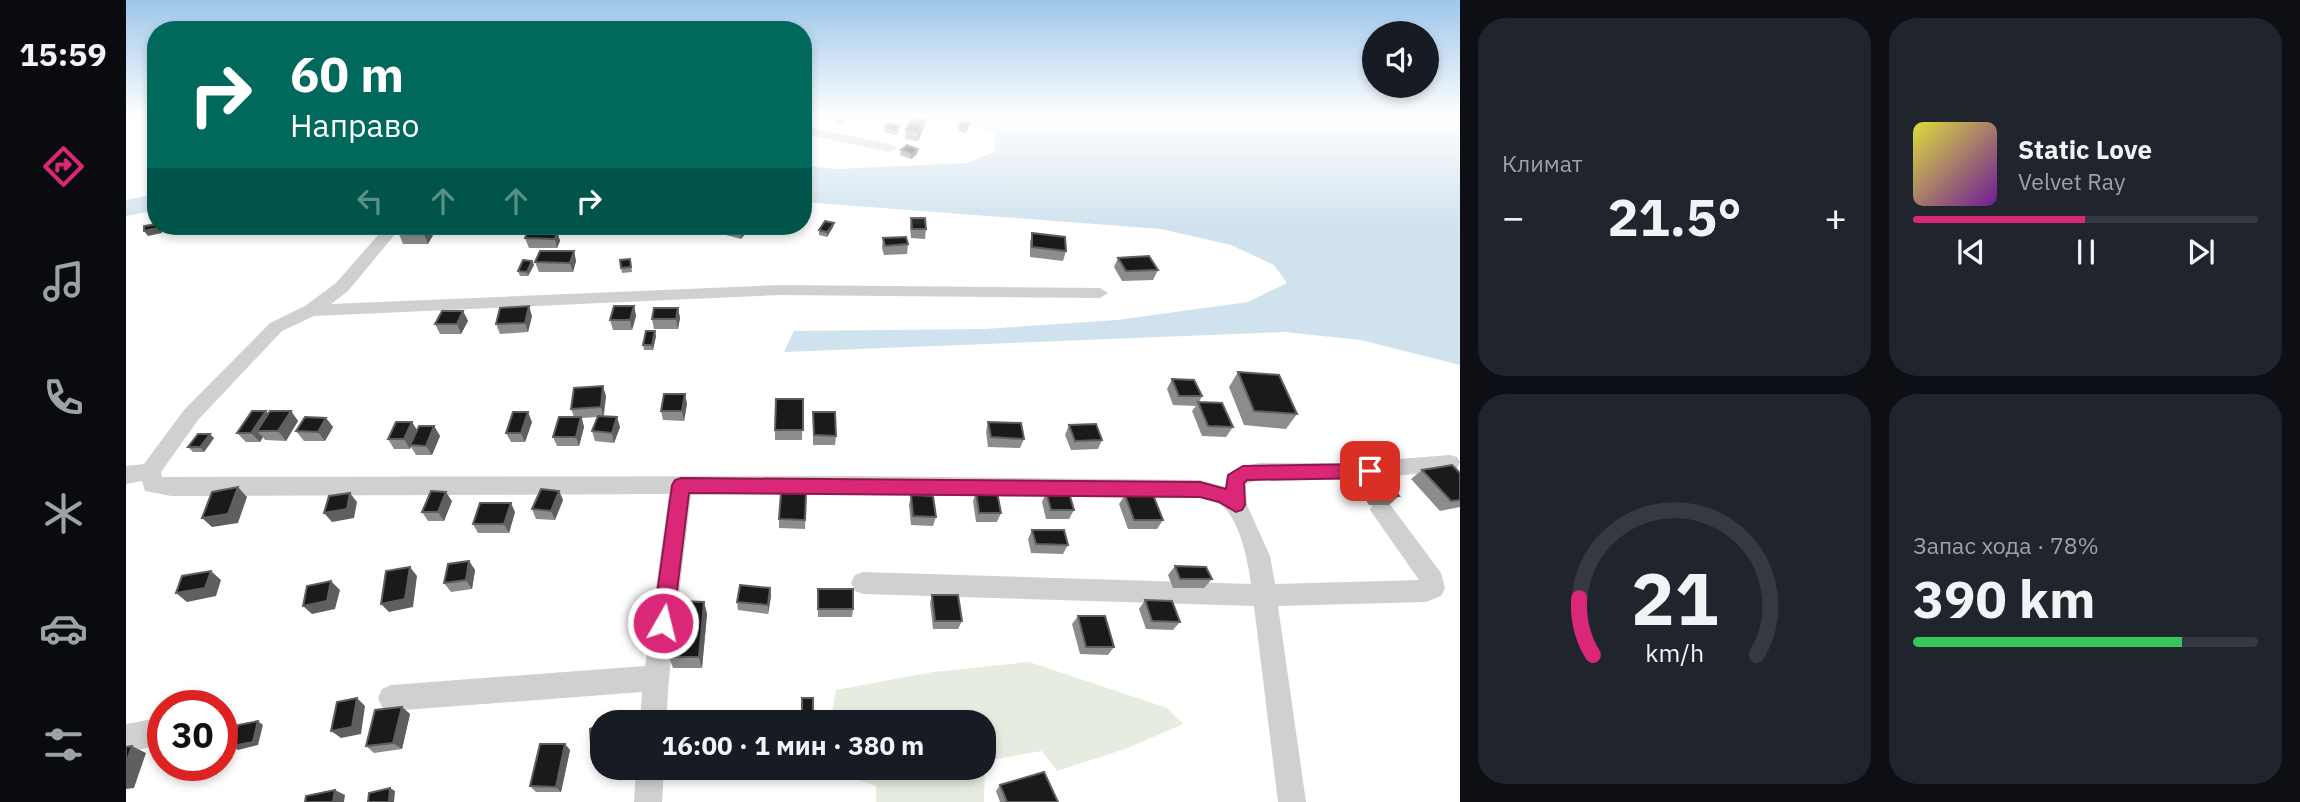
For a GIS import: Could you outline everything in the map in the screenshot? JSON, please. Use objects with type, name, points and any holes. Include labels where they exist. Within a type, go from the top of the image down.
[{"type":"street","points":[[386,235],[342,288],[311,310],[276,327],[191,415],[156,459],[150,471],[153,485],[1200,489],[1225,496],[1236,505]]},
{"type":"street","points":[[311,310],[780,290],[1100,293]]},
{"type":"street","points":[[1292,802],[1259,556],[1236,505],[1235,480],[1243,473],[1328,474],[1450,463]]},
{"type":"street","points":[[126,475],[150,471]]},
{"type":"street","points":[[654,710],[681,485]]},
{"type":"street","points":[[863,583],[1265,594],[1426,591],[1433,588],[1433,581],[1381,510]]},
{"type":"street","points":[[391,698],[656,678]]},
{"type":"street","points":[[126,738],[147,734]]},
{"type":"street","points":[[648,802],[649,780]]},
{"type":"shaded area","points":[[1029,662],[1167,708],[1183,724],[1128,748],[1057,771],[1042,751],[996,759],[996,710],[832,710],[836,690],[933,672]]},
{"type":"shaded area","points":[[858,780],[985,780],[984,802],[876,802],[876,786]]},
{"type":"water","points":[[988,154],[1460,154],[1460,365],[1361,340],[1284,332],[784,352],[794,331],[984,329],[1117,320],[1248,302],[1287,283],[1274,265],[1231,245],[1161,229],[812,203],[812,167],[836,169],[967,163]]},
{"type":"water","points":[[147,196],[147,212],[126,216],[126,200]]},
{"type":"building","points":[[911,218],[925,218],[926,229],[912,229]]},
{"type":"building","points":[[825,221],[834,223],[827,232],[819,230]]},
{"type":"building","points":[[1032,233],[1065,237],[1066,251],[1032,247]]},
{"type":"building","points":[[526,235],[556,235],[555,239],[525,238]]},
{"type":"building","points":[[906,237],[908,244],[885,246],[883,238]]},
{"type":"building","points":[[540,251],[574,251],[570,263],[535,262]]},
{"type":"building","points":[[1149,256],[1158,270],[1126,271],[1118,258]]},
{"type":"building","points":[[630,259],[631,267],[621,268],[620,260]]},
{"type":"building","points":[[523,260],[532,261],[527,272],[518,271]]},
{"type":"building","points":[[529,306],[525,323],[496,324],[500,308]]},
{"type":"building","points":[[614,306],[634,306],[630,320],[610,320]]},
{"type":"building","points":[[654,308],[678,308],[676,319],[652,319]]},
{"type":"building","points":[[442,311],[463,311],[457,324],[435,324]]},
{"type":"building","points":[[646,331],[655,331],[652,345],[643,345]]},
{"type":"building","points":[[1238,372],[1279,375],[1297,414],[1254,411]]},
{"type":"building","points":[[1172,379],[1194,380],[1202,396],[1179,396]]},
{"type":"building","points":[[603,386],[601,407],[571,409],[574,388]]},
{"type":"building","points":[[664,394],[685,394],[682,411],[661,411]]},
{"type":"building","points":[[776,399],[803,399],[803,430],[775,430]]},
{"type":"building","points":[[1198,402],[1222,403],[1233,427],[1208,426]]},
{"type":"building","points":[[252,411],[266,411],[251,433],[237,433]]},
{"type":"building","points":[[270,411],[291,411],[278,431],[257,431]]},
{"type":"building","points":[[513,412],[528,412],[521,433],[506,433]]},
{"type":"building","points":[[813,412],[835,412],[836,436],[814,435]]},
{"type":"building","points":[[598,416],[617,417],[612,433],[592,431]]},
{"type":"building","points":[[305,417],[326,418],[318,432],[296,431]]},
{"type":"building","points":[[559,417],[581,417],[576,437],[553,437]]},
{"type":"building","points":[[396,422],[412,422],[404,439],[388,439]]},
{"type":"building","points":[[988,422],[1021,423],[1024,439],[991,437]]},
{"type":"building","points":[[1096,424],[1102,440],[1075,441],[1069,425]]},
{"type":"building","points":[[419,426],[434,426],[426,446],[410,445]]},
{"type":"building","points":[[198,434],[210,434],[200,447],[188,447]]},
{"type":"building","points":[[1452,465],[1460,473],[1460,500],[1451,501],[1422,470]]},
{"type":"building","points":[[1360,468],[1381,468],[1399,496],[1378,496]]},
{"type":"building","points":[[238,487],[228,514],[202,518],[212,492]]},
{"type":"building","points":[[541,489],[559,491],[551,511],[532,509]]},
{"type":"building","points":[[431,491],[446,492],[438,512],[422,512]]},
{"type":"building","points":[[976,492],[997,492],[1001,513],[979,513]]},
{"type":"building","points":[[1046,492],[1069,493],[1074,510],[1051,510]]},
{"type":"building","points":[[350,493],[347,509],[324,513],[329,496]]},
{"type":"building","points":[[781,493],[806,494],[805,520],[779,519]]},
{"type":"building","points":[[911,495],[933,496],[936,517],[913,516]]},
{"type":"building","points":[[1125,495],[1153,495],[1163,520],[1134,520]]},
{"type":"building","points":[[480,503],[511,503],[504,524],[473,524]]},
{"type":"building","points":[[1032,530],[1064,530],[1068,545],[1036,544]]},
{"type":"building","points":[[469,561],[466,580],[444,583],[448,564]]},
{"type":"building","points":[[1175,566],[1206,567],[1212,579],[1180,579]]},
{"type":"building","points":[[410,567],[405,599],[381,604],[386,571]]},
{"type":"building","points":[[211,571],[205,588],[176,593],[182,576]]},
{"type":"building","points":[[331,581],[327,601],[303,606],[307,586]]},
{"type":"building","points":[[740,585],[770,588],[768,605],[737,602]]},
{"type":"building","points":[[818,589],[853,589],[853,609],[818,609]]},
{"type":"building","points":[[932,595],[958,595],[962,621],[935,621]]},
{"type":"building","points":[[1145,600],[1172,601],[1180,622],[1152,621]]},
{"type":"building","points":[[677,601],[704,602],[699,657],[669,657]]},
{"type":"building","points":[[1078,616],[1105,616],[1114,647],[1086,647]]},
{"type":"building","points":[[357,698],[352,727],[331,731],[337,702]]},
{"type":"building","points":[[802,698],[813,698],[813,710],[802,710]]},
{"type":"building","points":[[402,707],[393,743],[366,746],[375,710]]},
{"type":"building","points":[[258,721],[253,742],[238,745],[238,725]]},
{"type":"building","points":[[540,744],[565,744],[556,787],[530,786]]},
{"type":"building","points":[[132,746],[126,763],[126,747]]},
{"type":"building","points":[[1044,772],[1058,802],[1007,802],[1000,785]]},
{"type":"building","points":[[390,788],[389,802],[368,802],[369,793]]},
{"type":"building","points":[[335,790],[333,802],[305,802],[306,796]]},
{"type":"route","points":[[663,623],[681,485],[1200,489],[1225,496],[1236,505],[1235,480],[1243,473],[1257,471],[1328,474],[1370,471]]}]
